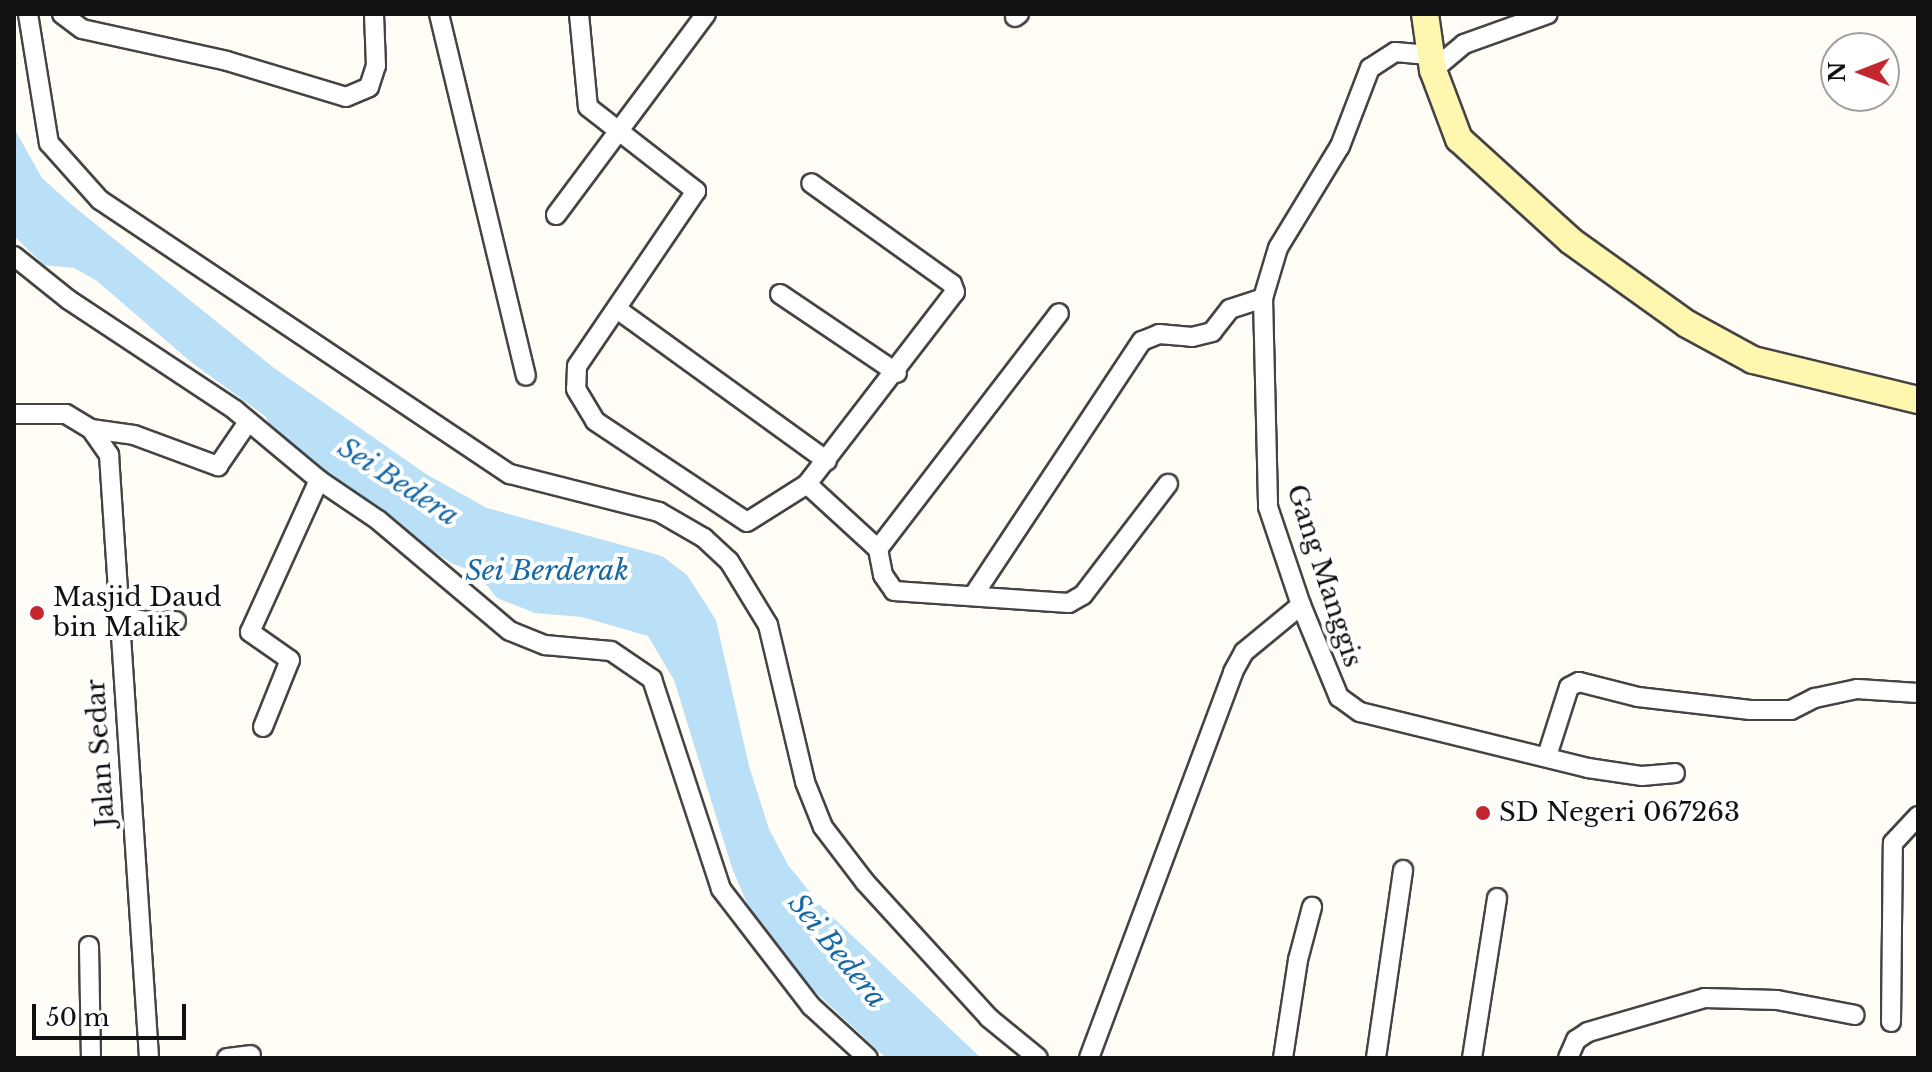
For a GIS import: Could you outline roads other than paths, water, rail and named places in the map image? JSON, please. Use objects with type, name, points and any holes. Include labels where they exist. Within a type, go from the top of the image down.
[{"type":"street","points":[[28,14],[49,143],[100,200],[510,474],[659,512],[704,538],[729,561],[768,625],[805,782],[823,827],[865,882],[989,1018],[1038,1058]]},
{"type":"street","points":[[62,14],[82,29],[227,61],[346,97],[369,87],[374,14]]},
{"type":"street","points":[[439,14],[526,376]]},
{"type":"street","points":[[579,14],[586,102],[696,191],[577,366],[576,389],[595,421],[747,522],[807,484],[952,301],[952,284],[811,183]]},
{"type":"street","points":[[556,215],[706,14]]},
{"type":"street","points":[[1425,14],[1431,62],[1459,139],[1571,241],[1687,324],[1753,360],[1918,400]]},
{"type":"street","points":[[1431,62],[1464,44],[1548,14]]},
{"type":"street","name":"Gang Manggis","points":[[1431,62],[1395,52],[1370,68],[1340,146],[1278,248],[1263,298],[1268,507],[1301,605],[1329,677],[1350,707],[1642,776],[1675,773]]},
{"type":"street","points":[[14,256],[69,300],[248,422],[319,480],[378,520],[510,631],[545,645],[611,651],[652,679],[721,889],[811,1006],[868,1058]]},
{"type":"street","points":[[780,294],[897,373]]},
{"type":"street","points":[[973,596],[1142,341],[1159,334],[1192,337],[1212,332],[1230,309],[1263,298]]},
{"type":"street","points":[[617,309],[827,461]]},
{"type":"street","points":[[878,549],[1059,313]]},
{"type":"street","points":[[16,420],[66,414],[91,429],[134,435],[218,466],[248,422]]},
{"type":"street","name":"Jalan Sedar","points":[[91,429],[106,444],[149,1058]]},
{"type":"street","points":[[263,727],[290,660],[250,632],[319,480]]},
{"type":"street","points":[[807,484],[878,549],[883,575],[894,591],[1076,601],[1168,484]]},
{"type":"street","points":[[1089,1058],[1233,672],[1244,652],[1301,605]]},
{"type":"street","points":[[117,615],[154,623],[176,621]]},
{"type":"street","points":[[1547,756],[1569,687],[1579,682],[1638,697],[1750,710],[1791,710],[1815,698],[1857,689],[1918,693]]},
{"type":"street","points":[[1891,1022],[1893,843],[1918,816]]},
{"type":"street","points":[[1376,1058],[1403,870]]},
{"type":"street","points":[[1472,1058],[1497,898]]},
{"type":"street","points":[[1283,1058],[1298,960],[1312,907]]},
{"type":"street","points":[[89,946],[91,1058]]},
{"type":"street","points":[[1568,1058],[1576,1040],[1588,1032],[1705,998],[1777,1000],[1855,1015]]},
{"type":"street","points":[[227,1058],[251,1055]]},
{"type":"water","name":"Sei Berderak","points":[[14,128],[42,178],[72,205],[274,368],[426,474],[487,508],[662,556],[687,575],[716,620],[749,766],[769,829],[788,865],[822,907],[981,1058],[886,1058],[810,987],[776,946],[747,903],[732,868],[674,680],[648,636],[582,617],[535,613],[497,598],[476,572],[453,564],[403,532],[281,444],[265,416],[191,362],[97,281],[74,268],[44,265],[14,236]]},
{"type":"place","name":"Masjid Daud bin Malik","points":[[37,613]]},
{"type":"place","name":"SD Negeri 067263","points":[[1483,813]]},
{"type":"water label","name":"Sei Bedera","points":[[398,482]]},
{"type":"water label","name":"Sei Bedera","points":[[837,951]]}]
